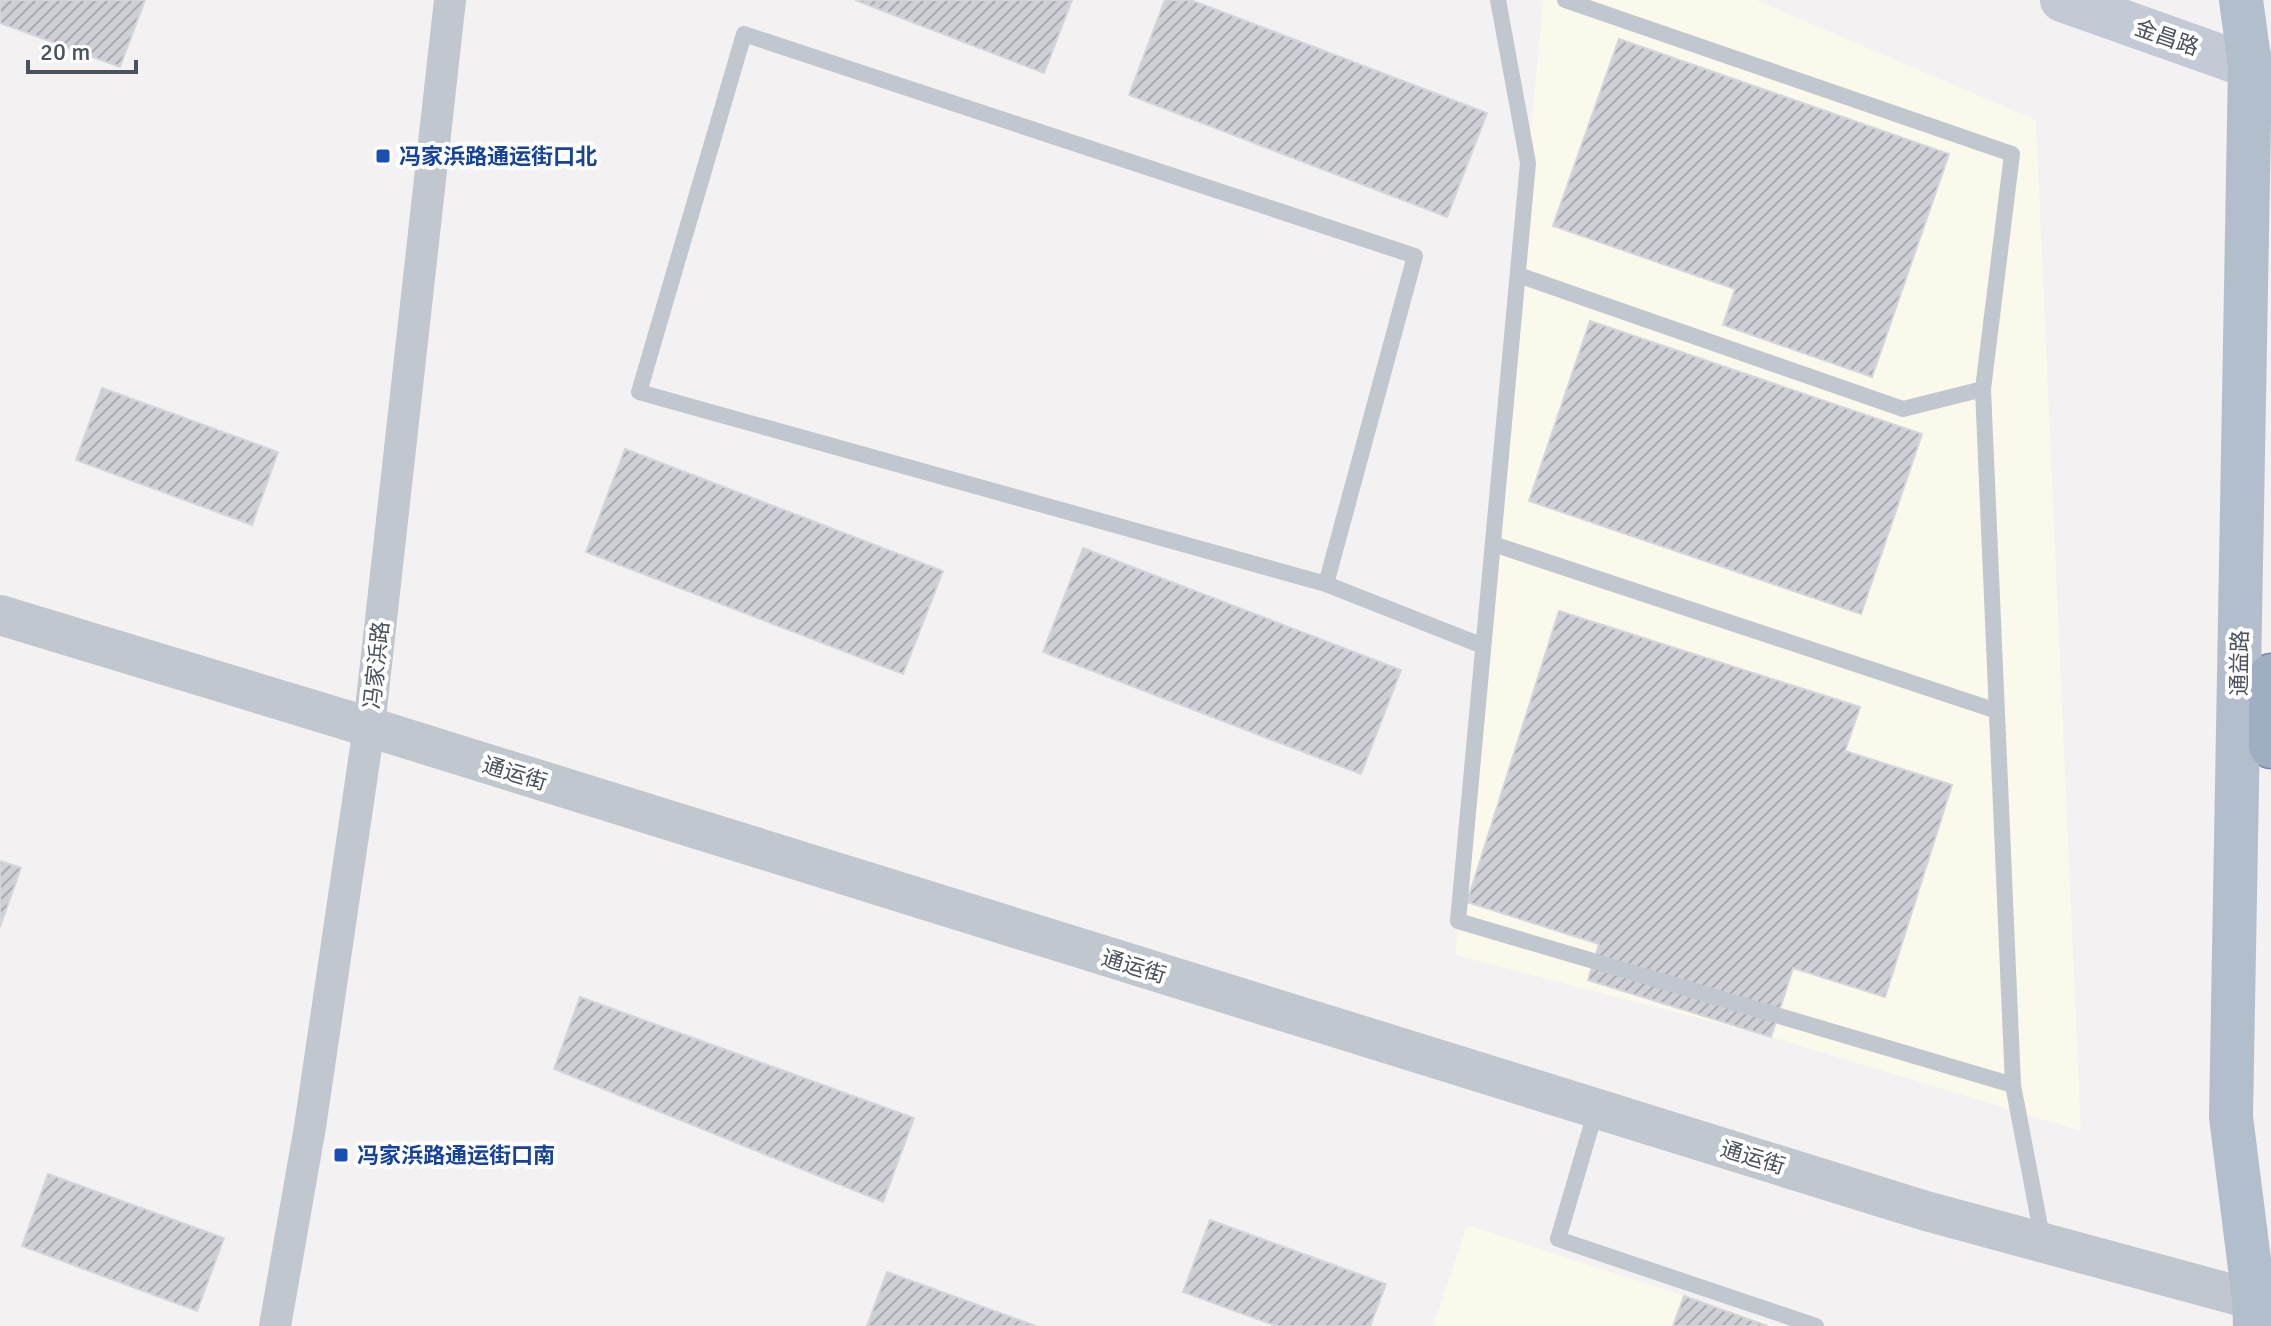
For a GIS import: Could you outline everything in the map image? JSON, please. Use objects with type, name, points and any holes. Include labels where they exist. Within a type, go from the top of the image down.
[{"type":"highway","points":[[2271,676],[2271,746]]},
{"type":"main road","name":"金昌路","points":[[2062,0],[2260,70]]},
{"type":"main road","name":"通益路","points":[[2241,0],[2260,70],[2231,1117],[2260,1309]]},
{"type":"street","name":"冯家浜路","points":[[275,1326],[323,1049],[369,727],[450,0]]},
{"type":"street","name":"通运街","points":[[0,615],[1926,1211],[2043,1242],[2260,1309]]},
{"type":"lane","points":[[1498,0],[1528,163],[1458,921],[2013,1085]]},
{"type":"lane","points":[[1565,0],[2012,154],[1983,389],[2013,1085],[2043,1242]]},
{"type":"lane","points":[[1326,584],[1415,256],[744,34],[639,392],[1326,584],[1483,646]]},
{"type":"lane","points":[[1518,275],[1903,409],[1983,389]]},
{"type":"lane","points":[[1493,544],[1997,711]]},
{"type":"lane","points":[[1597,1108],[1558,1239],[1816,1326]]},
{"type":"shaded area","points":[[1543,0],[1756,0],[2036,120],[2081,1131],[1771,1037],[1455,955]]},
{"type":"shaded area","points":[[1467,1225],[1684,1296],[1780,1326],[1433,1326]]},
{"type":"building","points":[[0,0],[145,0],[120,67],[0,23]]},
{"type":"building","points":[[855,0],[1072,0],[1044,73]]},
{"type":"building","points":[[1165,0],[1191,0],[1487,113],[1447,217],[1129,95]]},
{"type":"building","points":[[1619,39],[1949,154],[1872,377],[1723,325],[1735,289],[1553,226]]},
{"type":"building","points":[[1590,321],[1922,434],[1861,614],[1529,501]]},
{"type":"building","points":[[102,388],[278,452],[252,525],[76,460]]},
{"type":"building","points":[[625,449],[943,571],[903,674],[586,552]]},
{"type":"building","points":[[1083,548],[1401,670],[1361,774],[1043,652]]},
{"type":"building","points":[[1559,611],[1860,707],[1845,751],[1952,785],[1885,997],[1793,968],[1771,1037],[1588,980],[1599,944],[1467,902]]},
{"type":"building","points":[[0,861],[21,868],[0,927]]},
{"type":"building","points":[[580,997],[914,1118],[883,1202],[554,1069]]},
{"type":"building","points":[[48,1174],[224,1238],[197,1311],[22,1246]]},
{"type":"building","points":[[1210,1220],[1386,1284],[1370,1326],[1276,1326],[1183,1292]]},
{"type":"building","points":[[887,1272],[1036,1326],[867,1326]]},
{"type":"building","points":[[1684,1296],[1768,1326],[1673,1326]]},
{"type":"place","name":"冯家浜路通运街口北","points":[[383,156]]},
{"type":"place","name":"冯家浜路通运街口南","points":[[341,1155]]}]
